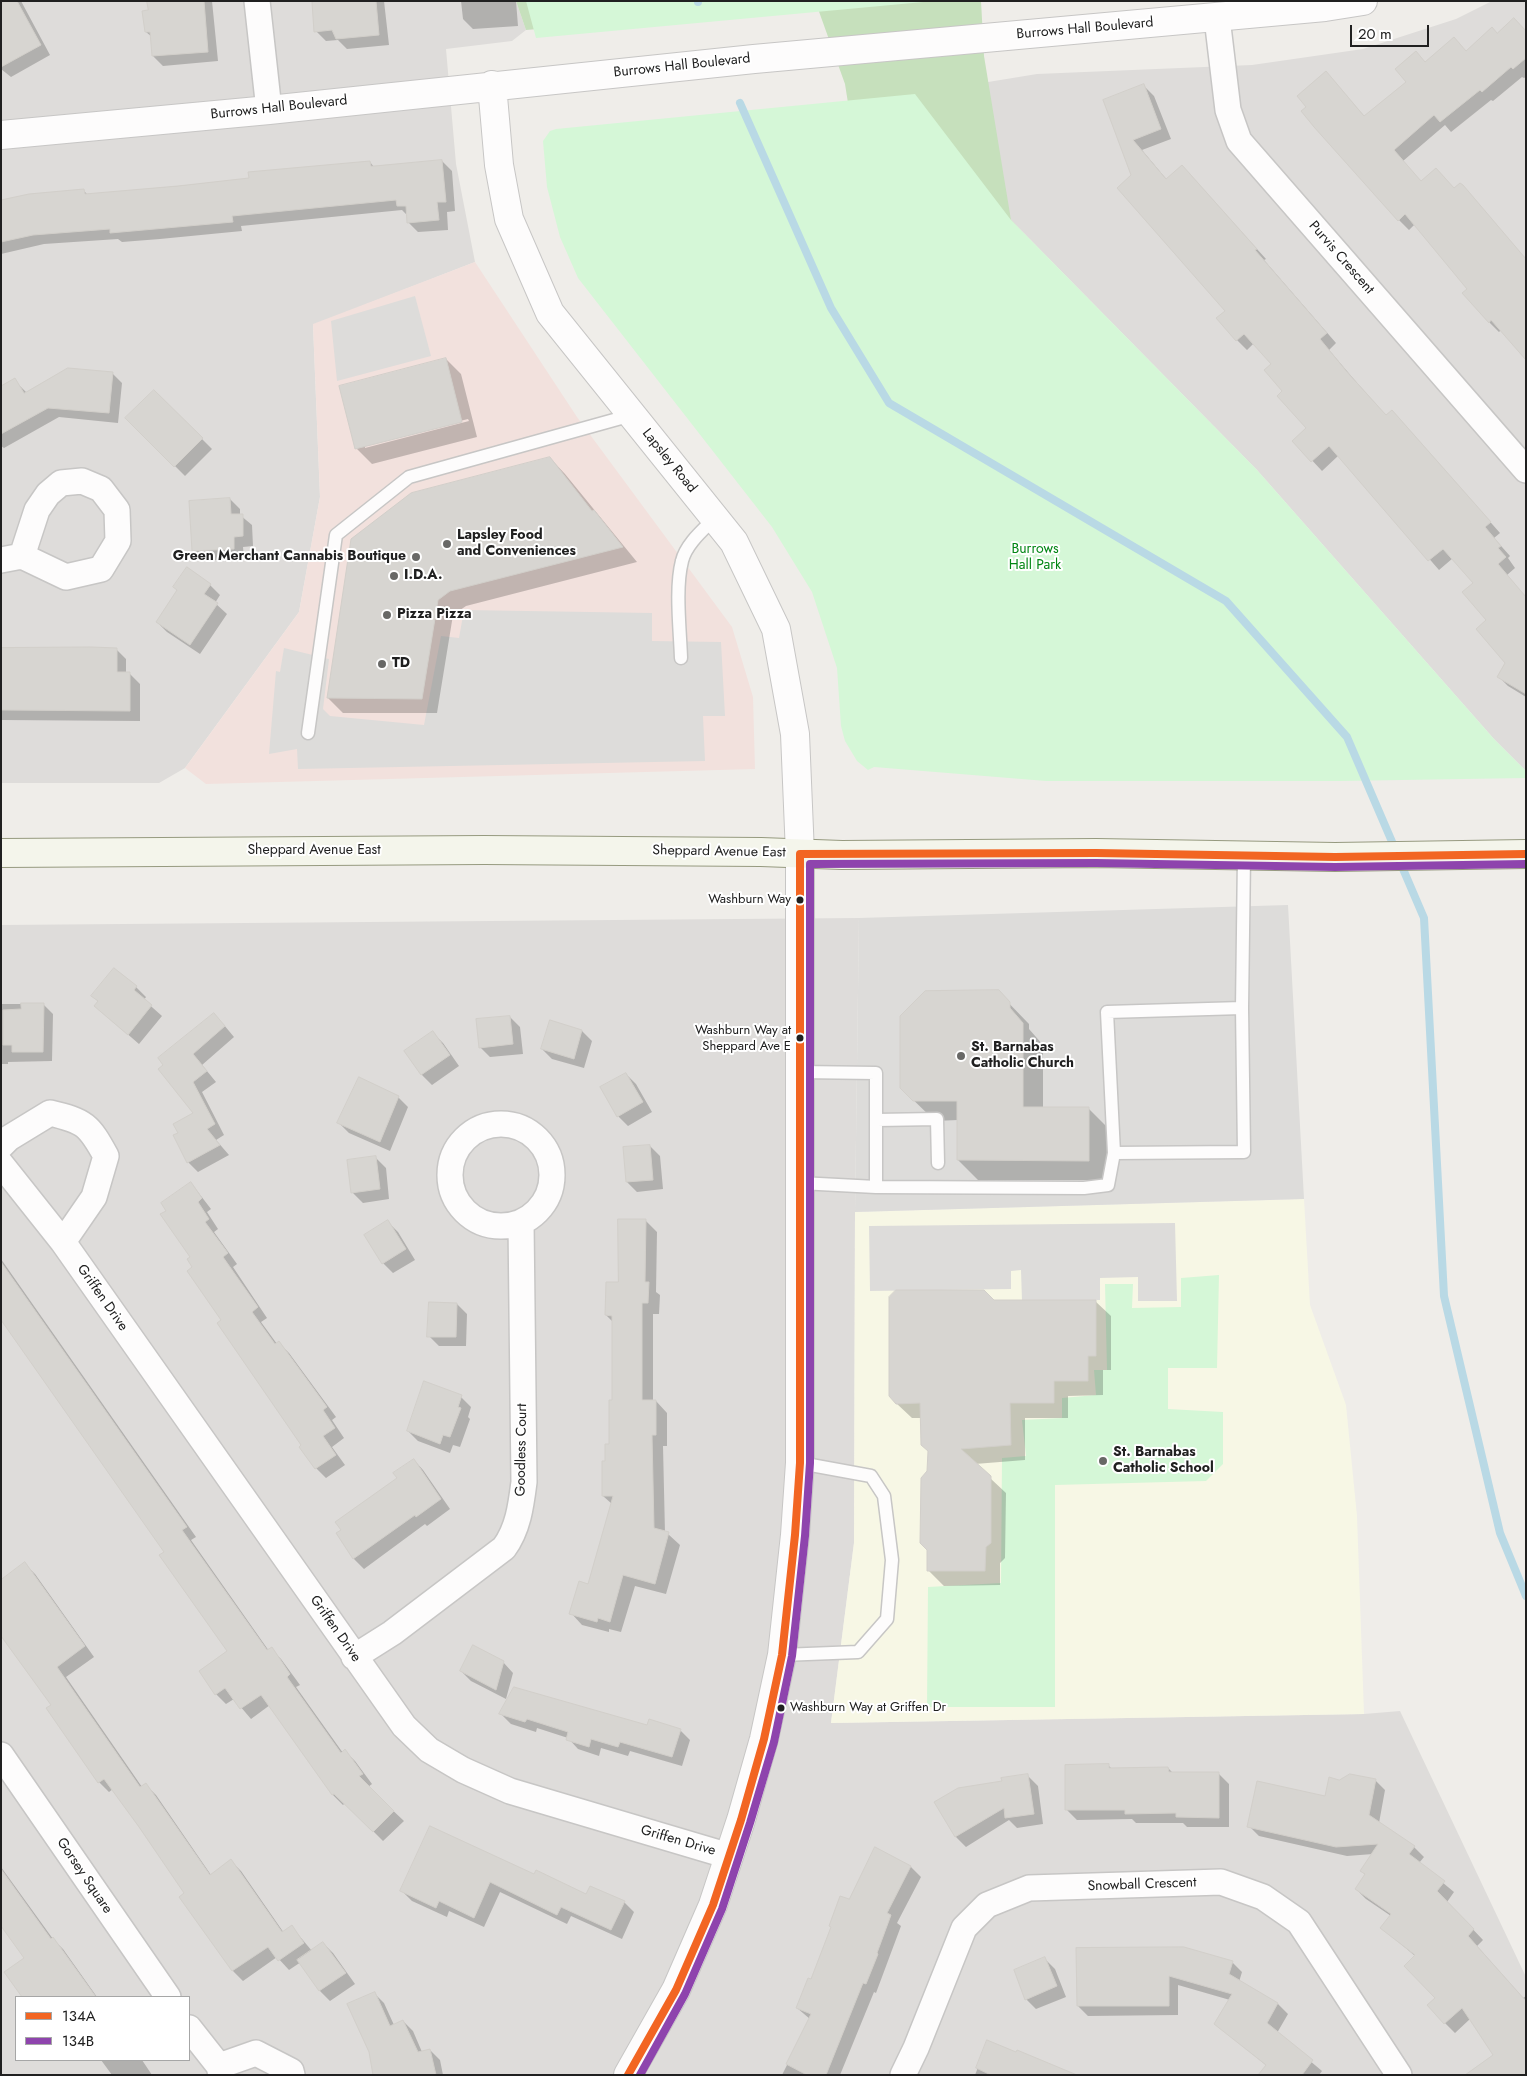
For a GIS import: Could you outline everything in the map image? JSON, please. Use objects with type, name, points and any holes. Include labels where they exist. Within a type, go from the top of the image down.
[{"type":"main road","name":"Sheppard Avenue East","points":[[1,853],[494,850],[800,854],[1096,853],[1335,857],[1526,854]]},
{"type":"street","points":[[257,1],[269,110]]},
{"type":"street","name":"Burrows Hall Boulevard","points":[[1,135],[269,110],[492,85],[754,59],[1217,18],[1325,7],[1363,1]]},
{"type":"street","name":"Purvis Crescent","points":[[1217,18],[1228,110],[1239,141],[1526,470]]},
{"type":"street","name":"Lapsley Road","points":[[492,85],[499,165],[508,219],[550,313],[734,542],[776,629],[795,734],[800,854]]},
{"type":"street","points":[[628,2075],[676,1990],[713,1906],[770,1717],[782,1655],[795,1535],[800,1463],[800,854]]},
{"type":"street","points":[[1,1146],[10,1138],[50,1113],[76,1119],[94,1134],[106,1156],[94,1196],[63,1242]]},
{"type":"street","points":[[493,1123],[511,1124],[527,1130],[540,1142],[549,1155],[552,1171],[551,1187],[545,1202],[535,1214],[521,1222],[504,1226],[478,1221],[470,1217],[458,1204],[450,1189],[449,1171],[453,1154],[462,1140],[476,1129],[493,1123]]},
{"type":"street","name":"Griffen Drive","points":[[1,1164],[63,1242],[404,1726],[429,1750],[463,1770],[510,1791],[729,1856]]},
{"type":"street","name":"Goodless Court","points":[[354,1657],[392,1633],[504,1548],[513,1536],[521,1506],[524,1482],[521,1222]]},
{"type":"street","name":"Gorsey Square","points":[[1,1755],[167,1996]]},
{"type":"street","name":"Snowball Crescent","points":[[903,2075],[916,2048],[964,1928],[988,1905],[1029,1888],[1221,1882],[1263,1897],[1299,1922],[1399,2075]]},
{"type":"street","points":[[190,2029],[220,2070],[256,2053],[291,2071],[292,2075]]},
{"type":"lane","points":[[308,733],[336,535],[409,477],[632,416]]},
{"type":"lane","points":[[681,658],[678,607],[682,560],[695,538],[715,518]]},
{"type":"lane","points":[[1114,1153],[1244,1152],[1242,1008],[1244,856]]},
{"type":"lane","points":[[800,1183],[876,1187],[1084,1188],[1108,1185],[1114,1153],[1107,1012],[1242,1008]]},
{"type":"lane","points":[[800,1072],[876,1073],[876,1187]]},
{"type":"lane","points":[[876,1120],[937,1119],[938,1163]]},
{"type":"lane","points":[[782,1655],[858,1652],[887,1619],[892,1560],[884,1496],[871,1476],[800,1463]]},
{"type":"shaded area","points":[[1,1],[516,1],[526,30],[512,41],[446,49],[456,164],[475,262],[313,325],[320,497],[299,612],[185,768],[159,783],[1,783]]},
{"type":"shaded area","points":[[1492,1],[1526,1],[1526,771],[1494,739],[1257,470],[1011,220],[915,94],[1037,74],[1252,65],[1363,49],[1456,19]]},
{"type":"shaded area","points":[[475,262],[577,417],[732,627],[753,697],[755,769],[206,784],[185,768],[299,612],[320,497],[313,324]]},
{"type":"shaded area","points":[[415,296],[431,356],[337,381],[331,321]]},
{"type":"shaded area","points":[[464,610],[652,613],[652,641],[721,642],[725,716],[703,716],[705,761],[298,769],[297,749],[269,754],[276,671],[280,672],[284,648],[329,659],[323,709],[330,716],[424,725],[441,636],[459,638]]},
{"type":"shaded area","points":[[1288,905],[1304,1199],[855,1212],[859,918]]},
{"type":"shaded area","points":[[859,918],[855,1212],[854,1543],[831,1723],[1364,1714],[1400,1711],[1526,1977],[1526,2075],[1,2075],[1,925]]},
{"type":"shaded area","name":"St. Barnabas Catholic School","points":[[1304,1199],[1310,1305],[1346,1405],[1357,1516],[1364,1714],[831,1723],[854,1543],[855,1212]]},
{"type":"shaded area","points":[[1175,1223],[1177,1301],[1138,1301],[1138,1277],[1100,1278],[1100,1300],[1022,1301],[1021,1270],[1011,1271],[1011,1289],[870,1291],[869,1226]]},
{"type":"green space","points":[[516,1],[981,1],[984,56],[1011,220],[1299,527],[877,287],[845,84],[817,6],[526,30]]},
{"type":"green space","points":[[526,1],[934,1],[536,38]]},
{"type":"green space","name":"Burrows Hall Park","points":[[915,94],[1011,220],[1257,470],[1494,739],[1526,771],[1526,778],[1340,781],[1046,781],[874,767],[868,770],[857,761],[845,741],[841,726],[837,668],[812,592],[772,527],[578,278],[560,237],[547,187],[543,141],[550,131],[556,129]]},
{"type":"green space","points":[[1219,1275],[1217,1368],[1168,1368],[1168,1409],[1223,1412],[1223,1464],[1206,1481],[1055,1485],[1055,1707],[927,1707],[928,1587],[1001,1583],[1002,1458],[1026,1456],[1022,1420],[1062,1418],[1062,1398],[1096,1395],[1094,1370],[1107,1370],[1105,1284],[1133,1284],[1132,1308],[1181,1307],[1181,1278]]},
{"type":"building","points":[[1,1],[17,1],[41,45],[1,67]]},
{"type":"building","points":[[147,1],[204,1],[208,52],[152,56],[150,32],[145,32],[142,11],[148,10]]},
{"type":"building","points":[[376,1],[379,35],[336,39],[332,30],[314,32],[312,2]]},
{"type":"building","points":[[1514,18],[1526,31],[1526,58],[1513,69],[1511,67],[1482,92],[1480,90],[1440,122],[1434,115],[1394,150],[1421,181],[1436,168],[1454,188],[1460,183],[1463,185],[1526,259],[1526,360],[1491,320],[1489,323],[1462,293],[1467,289],[1405,214],[1398,221],[1314,127],[1301,111],[1306,107],[1297,96],[1326,71],[1364,116],[1406,82],[1395,69],[1416,51],[1425,62],[1454,37],[1466,51],[1492,27],[1497,33]]},
{"type":"building","points":[[1144,84],[1161,129],[1133,140],[1166,179],[1182,165],[1257,249],[1255,250],[1327,333],[1320,339],[1348,373],[1386,415],[1392,410],[1491,522],[1485,527],[1501,546],[1498,548],[1506,557],[1498,564],[1526,597],[1526,694],[1497,677],[1505,663],[1476,629],[1486,620],[1462,592],[1473,583],[1443,549],[1428,561],[1329,446],[1311,462],[1292,441],[1306,428],[1277,396],[1282,391],[1264,370],[1271,364],[1244,334],[1236,341],[1216,318],[1225,311],[1117,188],[1131,175],[1103,100]]},
{"type":"building","points":[[442,160],[446,202],[437,202],[439,220],[407,223],[406,206],[397,206],[396,200],[232,216],[233,222],[110,233],[110,229],[33,235],[1,242],[1,200],[29,194],[84,189],[85,194],[178,186],[249,178],[248,172],[370,161],[371,166]]},
{"type":"building","points":[[446,358],[462,422],[355,449],[339,386]]},
{"type":"building","points":[[68,368],[113,372],[109,413],[48,408],[1,434],[1,386],[15,378],[24,393]]},
{"type":"building","points":[[154,390],[203,438],[174,467],[125,418]]},
{"type":"building","points":[[550,457],[623,547],[450,591],[438,600],[422,699],[327,698],[351,539],[411,493]]},
{"type":"building","points":[[230,498],[231,514],[243,514],[243,536],[234,537],[234,549],[192,551],[189,501]]},
{"type":"building","points":[[187,567],[211,584],[204,594],[218,603],[190,645],[156,622],[177,590],[173,587]]},
{"type":"building","points":[[1,648],[117,648],[117,672],[130,672],[130,711],[1,710]]},
{"type":"building","points":[[114,968],[137,986],[134,990],[152,1005],[128,1035],[94,1006],[98,1001],[91,996]]},
{"type":"building","name":"St. Barnabas Catholic Church","points":[[999,990],[1010,1002],[1010,1008],[1023,1023],[1023,1107],[1089,1107],[1089,1161],[957,1160],[957,1101],[913,1101],[900,1088],[900,1016],[925,991]]},
{"type":"building","points":[[21,1003],[44,1003],[43,1052],[12,1052],[12,1045],[3,1045],[3,1010],[21,1009]]},
{"type":"building","points":[[214,1013],[225,1026],[193,1054],[207,1071],[193,1082],[215,1124],[207,1129],[220,1145],[187,1163],[173,1135],[178,1133],[173,1124],[193,1113],[158,1069],[163,1065],[158,1058]]},
{"type":"building","points":[[510,1016],[513,1044],[479,1048],[476,1019]]},
{"type":"building","points":[[550,1020],[582,1030],[574,1059],[541,1049]]},
{"type":"building","points":[[433,1031],[450,1055],[421,1075],[404,1051]]},
{"type":"building","points":[[626,1073],[643,1102],[617,1117],[600,1087]]},
{"type":"building","points":[[359,1077],[399,1096],[380,1142],[337,1123]]},
{"type":"building","points":[[650,1145],[653,1180],[626,1182],[623,1147]]},
{"type":"building","points":[[376,1156],[380,1189],[351,1193],[347,1160]]},
{"type":"building","points":[[191,1182],[202,1198],[198,1202],[209,1219],[205,1222],[228,1253],[223,1257],[258,1307],[252,1312],[275,1344],[279,1341],[327,1407],[323,1410],[335,1428],[323,1436],[336,1455],[315,1469],[299,1447],[301,1445],[217,1323],[221,1320],[187,1271],[192,1267],[187,1259],[190,1257],[160,1214],[166,1211],[161,1203]]},
{"type":"building","points":[[618,1219],[646,1219],[645,1282],[649,1282],[648,1303],[642,1303],[642,1400],[656,1400],[656,1435],[652,1435],[654,1528],[669,1532],[655,1584],[623,1575],[610,1622],[598,1618],[597,1622],[569,1614],[579,1581],[588,1584],[613,1496],[602,1496],[602,1461],[605,1461],[605,1444],[609,1444],[609,1400],[612,1400],[612,1316],[605,1315],[606,1282],[618,1282]]},
{"type":"building","points":[[388,1220],[406,1249],[382,1264],[364,1235]]},
{"type":"building","points":[[1,1262],[187,1527],[182,1530],[267,1650],[272,1647],[290,1674],[287,1677],[341,1753],[345,1749],[363,1774],[359,1776],[394,1811],[373,1832],[334,1794],[332,1795],[261,1695],[240,1709],[225,1688],[215,1695],[199,1671],[227,1651],[159,1555],[164,1552],[1,1320]]},
{"type":"building","points":[[896,1290],[984,1290],[994,1300],[1096,1300],[1096,1356],[1088,1356],[1088,1381],[1054,1381],[1054,1403],[1010,1403],[1011,1445],[961,1449],[991,1476],[991,1543],[986,1547],[985,1571],[927,1571],[927,1550],[920,1543],[921,1478],[927,1471],[928,1451],[921,1445],[920,1403],[896,1404],[889,1396],[889,1297]]},
{"type":"building","points":[[429,1302],[457,1303],[456,1337],[427,1337]]},
{"type":"building","points":[[424,1381],[462,1395],[458,1407],[461,1408],[450,1437],[443,1435],[440,1444],[407,1431]]},
{"type":"building","points":[[414,1459],[441,1499],[353,1559],[336,1533],[341,1530],[335,1522],[397,1478],[393,1473]]},
{"type":"building","points":[[25,1562],[85,1646],[57,1667],[140,1787],[146,1783],[210,1875],[231,1859],[282,1932],[292,1925],[304,1943],[278,1961],[268,1947],[232,1971],[179,1897],[184,1893],[139,1827],[104,1779],[98,1783],[46,1708],[51,1705],[1,1636],[1,1580]]},
{"type":"building","points":[[473,1645],[504,1661],[496,1690],[460,1671]]},
{"type":"building","points":[[514,1687],[647,1725],[649,1719],[681,1729],[672,1757],[620,1742],[618,1747],[591,1739],[589,1747],[566,1740],[568,1732],[527,1719],[525,1722],[499,1714]]},
{"type":"building","points":[[1109,1764],[1109,1768],[1168,1767],[1169,1772],[1219,1772],[1219,1818],[1176,1817],[1176,1813],[1125,1814],[1125,1810],[1065,1810],[1065,1765]]},
{"type":"building","points":[[1028,1774],[1034,1814],[1005,1818],[1004,1808],[955,1837],[934,1802],[958,1788],[1002,1781],[1001,1778]]},
{"type":"building","points":[[1350,1774],[1376,1779],[1369,1815],[1415,1846],[1409,1854],[1445,1881],[1437,1891],[1474,1929],[1468,1936],[1526,2001],[1526,2075],[1465,2075],[1493,2055],[1462,2008],[1444,2024],[1427,2005],[1435,1998],[1404,1966],[1415,1955],[1380,1928],[1391,1914],[1355,1889],[1365,1874],[1360,1871],[1378,1844],[1336,1847],[1247,1827],[1257,1781],[1325,1796],[1329,1777],[1339,1780]]},
{"type":"building","points":[[430,1826],[534,1874],[536,1870],[586,1894],[590,1886],[625,1901],[611,1930],[561,1907],[557,1915],[490,1882],[474,1918],[439,1901],[436,1908],[400,1891]]},
{"type":"building","points":[[875,1847],[911,1866],[887,1913],[891,1915],[878,1954],[866,1984],[863,1983],[826,2075],[807,2075],[786,2064],[811,2014],[796,2008],[808,1978],[811,1979],[831,1927],[829,1926],[840,1896],[849,1899]]},
{"type":"building","points":[[1,1869],[51,1939],[53,1937],[95,1996],[21,1996],[4,1972],[24,1958],[1,1926]]},
{"type":"building","points":[[323,1942],[346,1973],[319,1991],[297,1960]]},
{"type":"building","points":[[1184,1947],[1233,1961],[1229,1974],[1278,2003],[1267,2023],[1313,2060],[1302,2075],[1258,2075],[1266,2065],[1214,2024],[1232,1994],[1169,1976],[1169,2006],[1077,2006],[1076,1948]]},
{"type":"building","points":[[1045,1957],[1057,1986],[1025,2000],[1014,1970]]},
{"type":"building","points":[[375,1992],[390,2026],[403,2020],[418,2052],[430,2049],[436,2075],[373,2075],[369,2052],[347,2004]]},
{"type":"building","points":[[987,2040],[1016,2052],[1017,2050],[1077,2075],[991,2075],[976,2068]]},
{"type":"waterway","points":[[740,103],[831,308],[889,403],[1226,601],[1347,737],[1396,851]]},
{"type":"waterway","points":[[1400,862],[1424,918],[1444,1296],[1500,1533],[1526,1596]]},
{"type":"transit line","name":"134A","points":[[800,854],[1096,853],[1335,857],[1526,854]]},
{"type":"transit line","name":"134A","points":[[628,2075],[676,1990],[713,1905],[741,1820],[764,1739],[782,1655],[795,1535],[800,1463],[800,854]]},
{"type":"transit line","name":"134B","points":[[640,2075],[685,1994],[722,1909],[774,1742],[792,1656],[805,1536],[810,1463],[810,864],[1096,863],[1335,867],[1526,864]]},
{"type":"place","name":"Lapsley Food and Conveniences","points":[[447,544]]},
{"type":"place","name":"Green Merchant Cannabis Boutique","points":[[416,557]]},
{"type":"place","name":"I.D.A.","points":[[394,576]]},
{"type":"place","name":"Pizza Pizza","points":[[387,615]]},
{"type":"place","name":"TD","points":[[382,664]]},
{"type":"place","name":"Washburn Way","points":[[800,900]]},
{"type":"place","name":"Washburn Way at Sheppard Ave E","points":[[800,1038]]},
{"type":"place","name":"St. Barnabas Catholic Church","points":[[961,1056]]},
{"type":"place","name":"St. Barnabas Catholic School","points":[[1103,1461]]},
{"type":"place","name":"Washburn Way at Griffen Dr","points":[[781,1708]]}]
